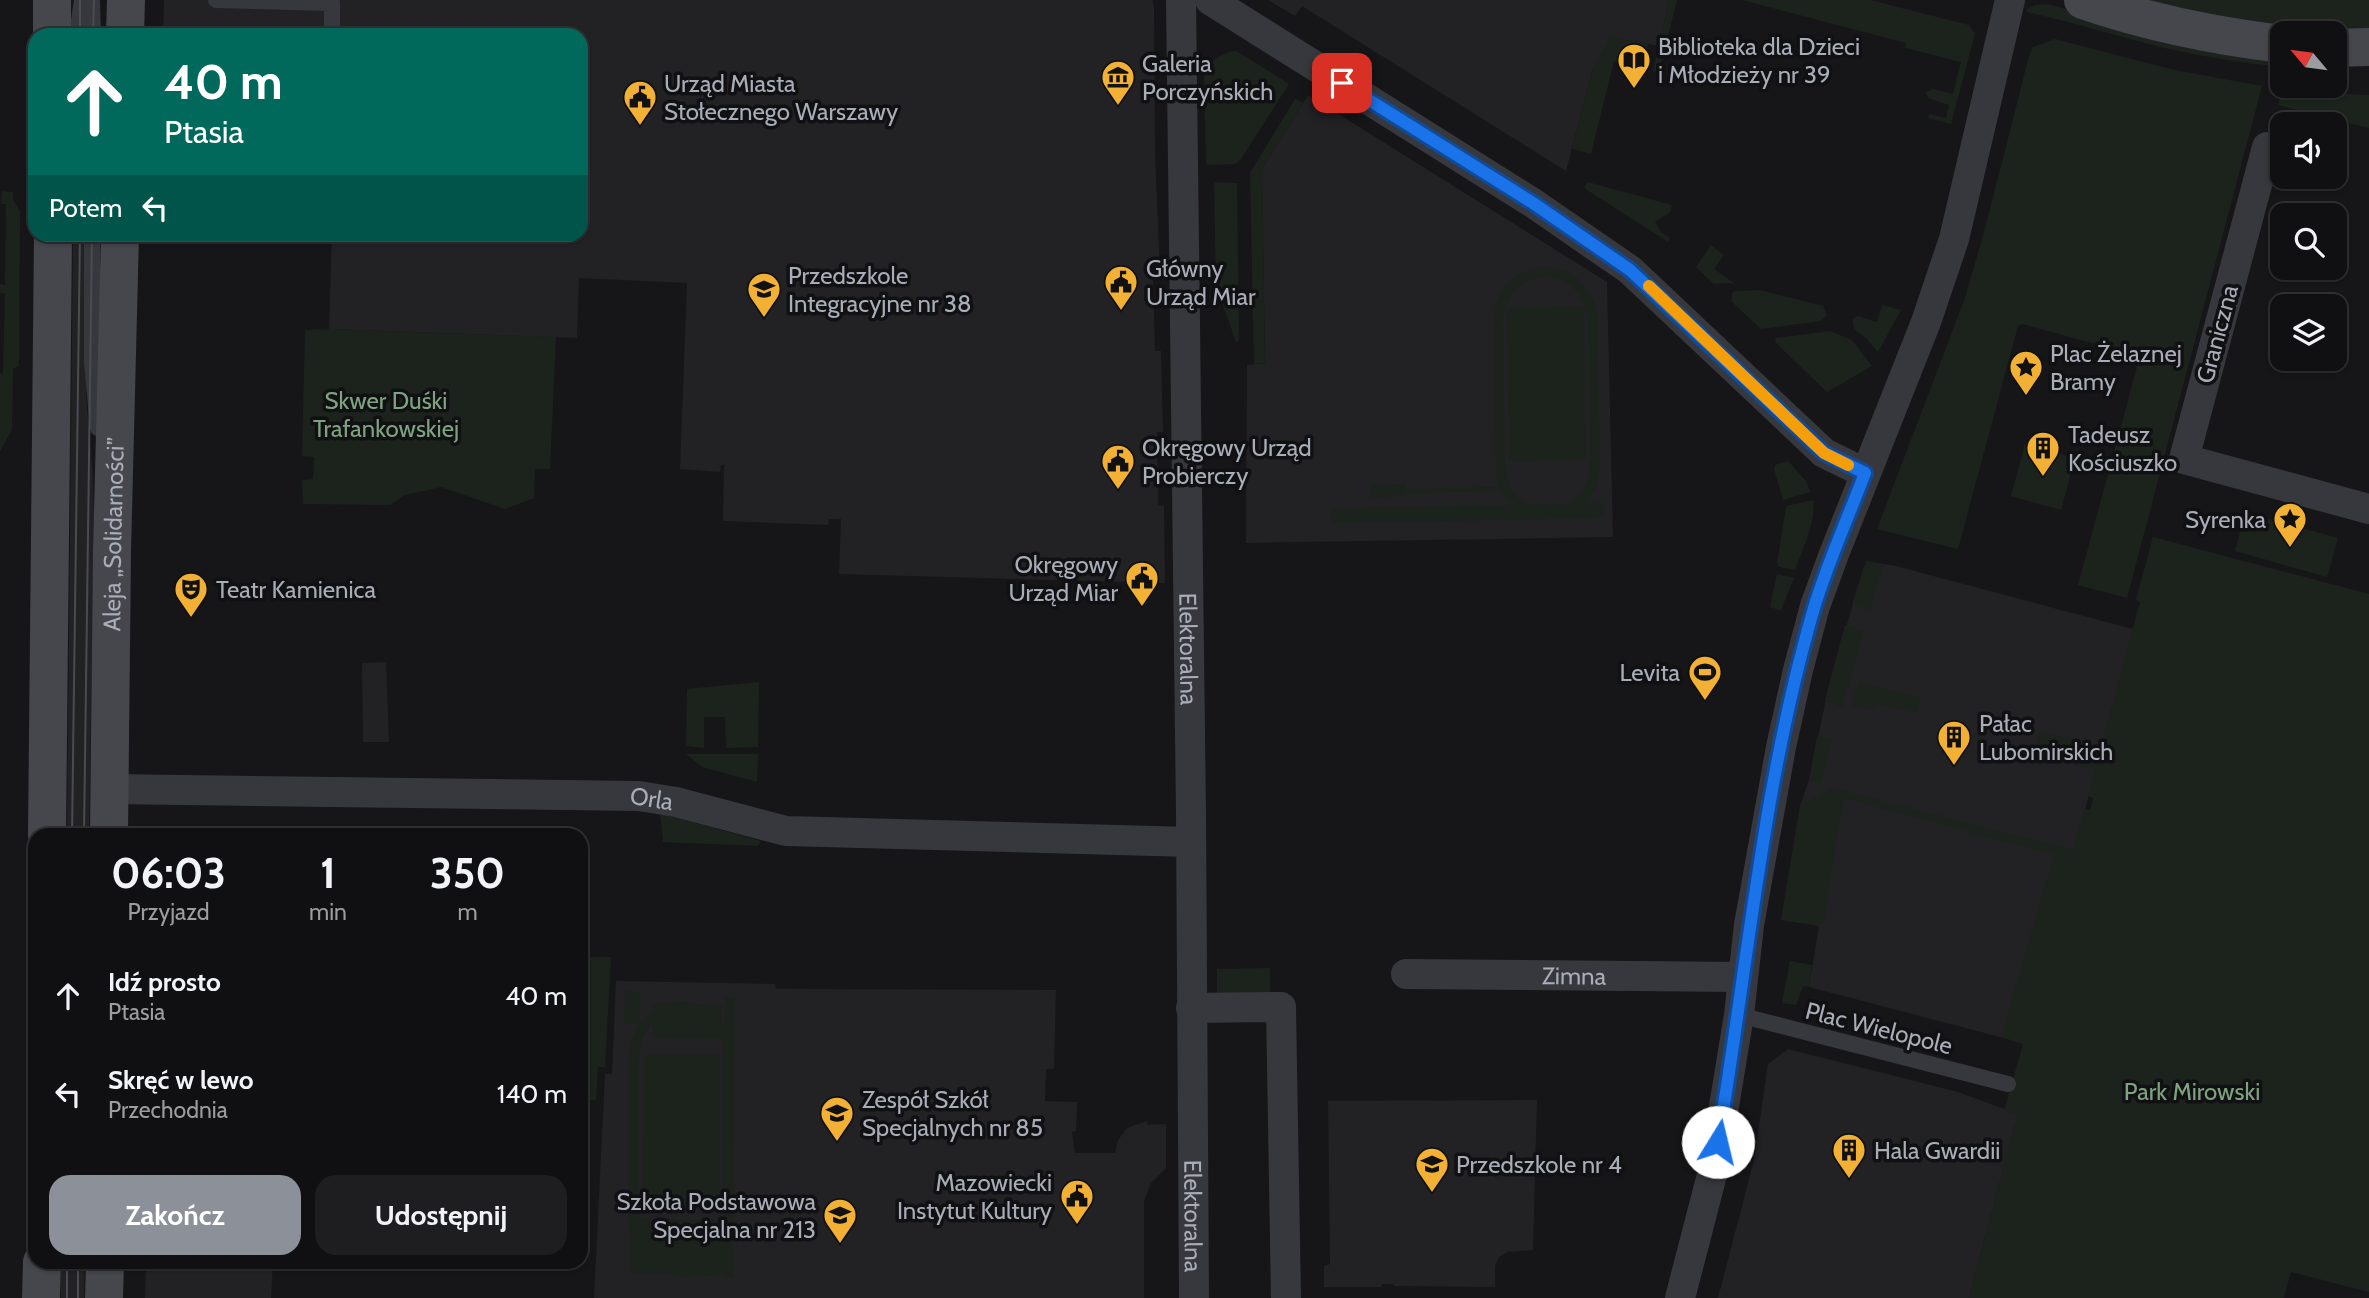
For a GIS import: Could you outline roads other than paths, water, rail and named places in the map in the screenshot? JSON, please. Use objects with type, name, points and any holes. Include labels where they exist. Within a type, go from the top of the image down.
[{"type":"main road","points":[[52,0],[52,28]]},
{"type":"main road","points":[[125,28],[126,0]]},
{"type":"main road","points":[[2083,0],[2146,19],[2211,34],[2270,42]]},
{"type":"main road","points":[[2347,48],[2369,47]]},
{"type":"main road","points":[[47,828],[53,242]]},
{"type":"main road","name":"Aleja „Solidarności”","points":[[110,828],[112,552],[120,242]]},
{"type":"main road","points":[[41,1269],[41,1298]]},
{"type":"main road","points":[[104,1298],[105,1269]]},
{"type":"street","name":"Elektoralna","points":[[1181,0],[1194,1298]]},
{"type":"street","points":[[1210,0],[1533,203],[1630,270],[1824,453],[1865,473]]},
{"type":"street","points":[[1680,1298],[1714,1167],[1739,1015],[1749,925],[1781,747],[1798,670],[1815,606],[1926,322],[1954,239],[2010,0]]},
{"type":"street","name":"Graniczna","points":[[2267,147],[2184,459],[2369,509]]},
{"type":"street","name":"Orla","points":[[110,789],[639,796],[676,802],[786,831],[1191,842]]},
{"type":"street","name":"Zimna","points":[[1406,974],[1743,976]]},
{"type":"street","points":[[1191,1007],[1281,1007],[1286,1298]]},
{"type":"lane","points":[[78,28],[82,0]]},
{"type":"lane","points":[[92,0],[93,28]]},
{"type":"lane","points":[[216,0],[332,3],[332,28]]},
{"type":"lane","points":[[92,242],[92,362],[112,552]]},
{"type":"lane","name":"Plac Wielopole","points":[[1739,1015],[2008,1084]]},
{"type":"tram line","points":[[80,0],[80,28]]},
{"type":"tram line","points":[[93,28],[94,0]]},
{"type":"tram line","points":[[72,828],[80,242]]},
{"type":"tram line","points":[[84,828],[92,242]]},
{"type":"tram line","points":[[67,1269],[67,1298]]},
{"type":"tram line","points":[[78,1269],[78,1298]]},
{"type":"place","name":"Biblioteka dla Dzieci i Młodzieży nr 39","points":[[1634,90]]},
{"type":"place","name":"Galeria Porczyńskich","points":[[1118,107]]},
{"type":"place","name":"Urząd Miasta Stołecznego Warszawy","points":[[640,127]]},
{"type":"place","name":"Główny Urząd Miar","points":[[1121,312]]},
{"type":"place","name":"Przedszkole Integracyjne nr 38","points":[[764,319]]},
{"type":"place","name":"Plac Żelaznej Bramy","points":[[2026,397]]},
{"type":"place","name":"Tadeusz Kościuszko","points":[[2043,478]]},
{"type":"place","name":"Okręgowy Urząd Probierczy","points":[[1118,491]]},
{"type":"place","name":"Syrenka","points":[[2290,549]]},
{"type":"place","name":"Okręgowy Urząd Miar","points":[[1142,608]]},
{"type":"place","name":"Teatr Kamienica","points":[[191,619]]},
{"type":"place","name":"Levita","points":[[1705,702]]},
{"type":"place","name":"Pałac Lubomirskich","points":[[1954,767]]},
{"type":"place","name":"Zespół Szkół Specjalnych nr 85","points":[[837,1143]]},
{"type":"place","name":"Hala Gwardii","points":[[1849,1180]]},
{"type":"place","name":"Przedszkole nr 4","points":[[1432,1194]]},
{"type":"place","name":"Mazowiecki Instytut Kultury","points":[[1077,1226]]},
{"type":"place","name":"Szkoła Podstawowa Specjalna nr 213","points":[[840,1245]]},
{"type":"park label","name":"Skwer Duśki Trafankowskiej","points":[[386,414]]},
{"type":"park label","name":"Park Mirowski","points":[[2192,1091]]}]
